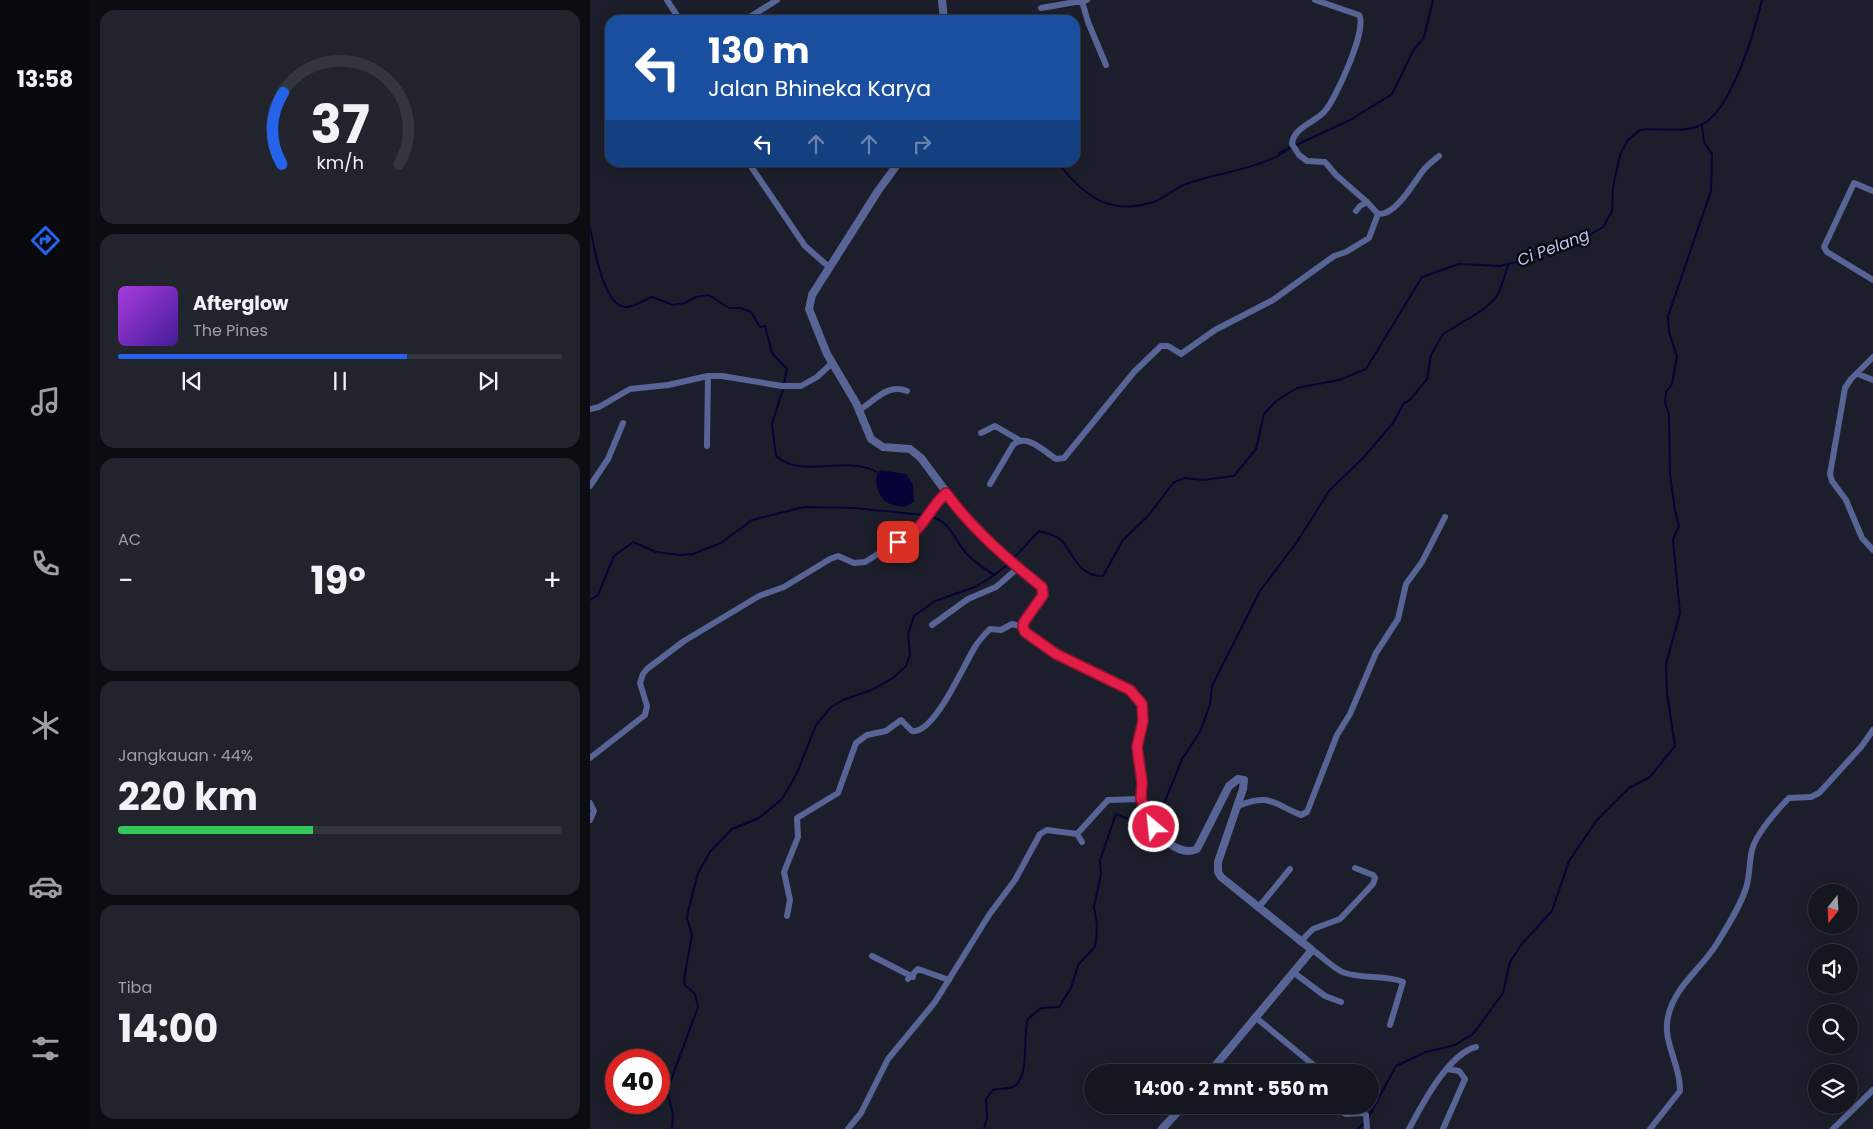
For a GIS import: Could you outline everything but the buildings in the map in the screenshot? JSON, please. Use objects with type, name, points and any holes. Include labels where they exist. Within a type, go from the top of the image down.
[{"type":"street","points":[[667,0],[677,15]]},
{"type":"street","points":[[753,15],[778,0]]},
{"type":"street","points":[[942,0],[944,15]]},
{"type":"street","points":[[1041,8],[1085,0],[1088,22],[1106,65]]},
{"type":"street","points":[[1315,0],[1358,15],[1361,23],[1350,61],[1327,110],[1297,132],[1292,144],[1299,155],[1309,162],[1325,162],[1336,175],[1378,214]]},
{"type":"street","points":[[1378,214],[1386,213],[1402,199],[1422,172],[1439,156]]},
{"type":"street","points":[[751,167],[805,246],[829,267]]},
{"type":"street","points":[[895,167],[815,287],[809,306],[831,364],[859,410],[868,432],[876,444],[886,448],[906,448],[913,451],[927,463],[946,493],[970,521],[1018,568],[1042,587],[1044,592],[1023,627]]},
{"type":"street","points":[[1873,191],[1854,182],[1824,247],[1827,252],[1873,280]]},
{"type":"street","points":[[1356,212],[1360,206],[1367,202]]},
{"type":"street","points":[[981,433],[995,426],[1019,440],[1028,440],[1056,459],[1063,459],[1134,372],[1161,346],[1168,346],[1178,354],[1181,354],[1215,330],[1273,300],[1334,256],[1346,252],[1369,238],[1378,214]]},
{"type":"street","points":[[1873,357],[1851,379],[1845,388],[1830,474],[1832,481],[1846,500],[1862,538],[1873,550]]},
{"type":"street","points":[[590,409],[599,407],[630,389],[668,385],[708,376],[728,376],[796,387],[809,382],[831,364]]},
{"type":"street","points":[[1858,374],[1873,380]]},
{"type":"street","points":[[708,376],[708,446]]},
{"type":"street","points":[[859,410],[889,389],[897,388],[907,391]]},
{"type":"street","points":[[590,486],[608,458],[623,423]]},
{"type":"street","points":[[990,484],[1019,440]]},
{"type":"street","points":[[590,758],[645,715],[648,706],[641,687],[642,674],[684,641],[759,596],[784,587],[830,559],[838,556],[854,562],[865,562],[891,546],[911,538],[933,506],[946,493]]},
{"type":"street","points":[[1238,806],[1259,798],[1276,803],[1301,815],[1307,812],[1336,735],[1353,708],[1376,653],[1398,619],[1406,584],[1422,562],[1444,517]]},
{"type":"street","points":[[932,625],[968,599],[996,588],[1018,568]]},
{"type":"street","points":[[787,916],[790,900],[784,872],[798,837],[797,818],[838,793],[856,743],[867,735],[886,731],[901,720],[913,732],[918,731],[941,708],[974,648],[990,629],[1002,630],[1012,624],[1023,627],[1031,638],[1042,646],[1130,690],[1140,699],[1143,718],[1137,747],[1142,782],[1141,799],[1148,817],[1161,835],[1174,846],[1187,851],[1195,850],[1199,847],[1229,786],[1238,779],[1242,779],[1245,784],[1218,862],[1218,872],[1221,878],[1300,942],[1343,972],[1369,978],[1394,978],[1403,982],[1390,1025]]},
{"type":"street","points":[[1650,1129],[1680,1091],[1678,1072],[1667,1037],[1667,1022],[1671,1007],[1684,984],[1715,946],[1733,916],[1747,886],[1751,852],[1755,840],[1789,798],[1811,797],[1819,793],[1861,747],[1873,730]]},
{"type":"street","points":[[1077,834],[1108,800],[1141,799]]},
{"type":"street","points":[[590,803],[594,811],[590,820]]},
{"type":"street","points":[[848,1129],[861,1113],[888,1059],[935,1002],[989,915],[1020,874],[1040,834],[1047,830],[1077,834]]},
{"type":"street","points":[[1077,834],[1082,842]]},
{"type":"street","points":[[1300,942],[1313,929],[1340,919],[1373,884],[1375,878],[1373,875],[1355,868]]},
{"type":"street","points":[[1258,908],[1290,869]]},
{"type":"street","points":[[1217,1064],[1312,950]]},
{"type":"street","points":[[872,956],[910,978],[918,969],[950,980]]},
{"type":"street","points":[[1293,972],[1325,996],[1341,1002]]},
{"type":"street","points":[[1255,1017],[1312,1064]]},
{"type":"street","points":[[1409,1129],[1447,1070],[1463,1053],[1476,1047]]},
{"type":"street","points":[[1443,1129],[1465,1079],[1459,1071],[1447,1070]]},
{"type":"street","points":[[1834,1129],[1873,1090]]},
{"type":"street","points":[[1162,1129],[1176,1114]]},
{"type":"street","points":[[1364,1114],[1365,1128]]},
{"type":"shaded area","points":[[880,470],[906,474],[913,484],[914,502],[904,507],[888,503],[884,500],[876,483]]},
{"type":"waterway","points":[[1061,167],[1088,194],[1100,201],[1125,207],[1156,201],[1186,184],[1249,167],[1273,158],[1285,152],[1279,153],[1352,119],[1392,94],[1413,51],[1424,37],[1433,0]]},
{"type":"waterway","name":"Ci Pelang","points":[[1012,560],[1039,531],[1060,539],[1078,564],[1088,573],[1103,576],[1123,540],[1148,516],[1174,482],[1185,478],[1203,480],[1234,476],[1256,449],[1264,414],[1276,401],[1297,388],[1339,380],[1366,369],[1422,277],[1459,264],[1501,266],[1541,255],[1583,239],[1603,227],[1612,211],[1613,187],[1620,155],[1628,140],[1640,130],[1693,128],[1712,117],[1732,88],[1748,49],[1762,0]]},
{"type":"waterway","points":[[1368,1118],[1396,1066],[1426,1052],[1455,1045],[1473,1034],[1503,993],[1510,962],[1522,944],[1552,911],[1569,861],[1597,820],[1629,788],[1650,777],[1675,746],[1667,693],[1666,664],[1680,613],[1673,539],[1679,526],[1670,475],[1669,414],[1665,403],[1666,392],[1672,384],[1677,356],[1669,332],[1668,316],[1711,191],[1712,154],[1704,142],[1702,125]]},
{"type":"waterway","points":[[590,228],[601,274],[611,297],[618,304],[629,307],[652,297],[673,305],[685,303],[696,297],[709,295],[729,308],[741,308],[751,312],[760,327],[765,326],[772,353],[787,369],[784,384]]},
{"type":"waterway","points":[[1153,823],[1161,811],[1182,759],[1200,732],[1210,704],[1212,686],[1260,591],[1297,542],[1329,491],[1364,457],[1393,423],[1404,403],[1410,400],[1427,379],[1431,355],[1443,334],[1481,311],[1494,300],[1500,290],[1508,265]]},
{"type":"waterway","points":[[783,389],[772,424],[776,456],[787,463],[799,466],[852,465],[865,467],[877,472]]},
{"type":"waterway","points":[[590,600],[598,595],[614,556],[633,542],[656,552],[680,555],[693,554],[721,543],[752,520],[804,507],[854,508],[924,515]]},
{"type":"waterway","points":[[928,516],[936,518],[948,527],[972,559],[994,575],[1009,564]]},
{"type":"waterway","points":[[672,1129],[673,1114],[667,1091],[698,1007],[695,994],[685,985],[684,979],[692,935],[687,918],[698,873],[710,852],[732,829],[759,818],[782,799],[797,773],[816,725],[831,707],[843,700],[874,689],[893,678],[906,666],[910,655],[908,634],[914,616],[935,601],[975,587],[993,576]]},
{"type":"waterway","points":[[984,1129],[987,1118],[986,1099],[993,1090],[1011,1088],[1016,1085],[1023,1072],[1028,1019],[1041,1008],[1059,1007],[1071,988],[1078,965],[1094,948],[1097,924],[1094,907],[1101,874],[1100,860],[1116,814],[1133,821],[1142,831],[1151,827]]},
{"type":"waterway","points":[[1358,1129],[1365,1122]]},
{"type":"route","points":[[898,542],[911,538],[928,512],[946,493],[970,521],[1012,563],[1042,587],[1044,592],[1040,602],[1024,622],[1025,632],[1042,646],[1121,685],[1136,694],[1140,699],[1143,708],[1143,721],[1137,747],[1142,782],[1141,799],[1142,805],[1154,827]]}]
